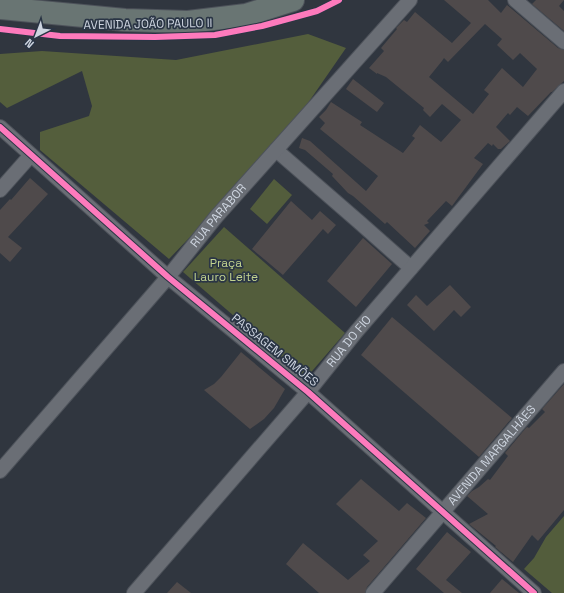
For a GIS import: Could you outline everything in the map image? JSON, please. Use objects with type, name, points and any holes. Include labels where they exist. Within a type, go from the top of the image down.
[{"type":"main road","name":"AVENIDA JOÃO PAULO II","points":[[0,8],[125,20],[188,22],[246,15],[293,0]]},
{"type":"street","name":"RUA PARABOR","points":[[0,471],[168,277],[216,217],[410,0]]},
{"type":"street","points":[[515,0],[564,42]]},
{"type":"street","name":"RUA DO FIO","points":[[134,593],[308,392],[356,332],[564,91]]},
{"type":"street","name":"PASSAGEM SIMÕES","points":[[0,127],[168,277],[308,392],[534,593]]},
{"type":"street","points":[[276,150],[411,268]]},
{"type":"street","points":[[0,190],[31,155]]},
{"type":"street","name":"AVENIDA MARGALHÃES","points":[[373,593],[564,370]]},
{"type":"green space","points":[[308,34],[346,48],[281,142],[169,259],[40,150],[40,132],[89,116],[92,106],[82,71],[7,108],[0,102],[0,54],[42,51],[176,60]]},
{"type":"green space","points":[[274,179],[292,195],[267,224],[250,209]]},
{"type":"green space","name":"Praça Lauro Leite","points":[[224,227],[345,333],[306,378],[183,272]]},
{"type":"green space","points":[[564,516],[564,593],[552,593],[524,569],[534,558],[546,537]]},
{"type":"building","points":[[444,0],[488,0],[501,13],[507,5],[558,48],[564,50],[564,81],[528,116],[517,107],[510,115],[508,113],[496,127],[510,141],[501,149],[498,149],[493,144],[492,146],[488,143],[474,158],[483,164],[452,206],[446,201],[427,221],[429,223],[424,225],[430,231],[415,248],[387,222],[385,224],[348,193],[332,176],[333,174],[305,150],[299,148],[302,138],[310,141],[366,191],[378,176],[320,129],[325,123],[319,117],[331,102],[362,122],[360,125],[403,153],[415,138],[412,136],[420,125],[441,142],[461,120],[442,104],[430,117],[423,110],[424,108],[386,77],[377,74],[369,68],[384,51],[381,48],[397,29],[396,28],[404,20],[407,22],[415,12],[452,43],[471,23]],"holes":[[[485,24],[502,39],[497,45],[513,60],[520,53],[537,69],[523,87],[502,68],[484,90],[489,94],[473,114],[429,77],[444,58],[448,62]]]},
{"type":"building","points":[[536,0],[564,0],[559,6],[564,11],[564,31],[532,4]]},
{"type":"building","points":[[353,79],[384,103],[377,112],[346,89]]},
{"type":"building","points":[[30,178],[48,194],[8,237],[22,248],[10,262],[0,253],[0,210]]},
{"type":"building","points":[[291,201],[312,220],[320,211],[336,225],[328,234],[323,229],[283,275],[252,249]]},
{"type":"building","points":[[363,238],[392,264],[356,307],[327,281]]},
{"type":"building","points":[[450,285],[471,307],[461,317],[454,310],[434,331],[407,305],[416,295],[427,306]]},
{"type":"building","points":[[392,317],[512,418],[479,457],[361,355]]},
{"type":"building","points":[[241,352],[285,389],[274,408],[264,419],[250,429],[204,390],[214,384],[221,377]]},
{"type":"building","points":[[564,384],[564,510],[538,541],[532,535],[513,562],[469,524],[488,514],[467,496],[488,479],[490,480],[508,456],[505,453],[525,429],[527,427],[529,428],[545,412],[542,409]]},
{"type":"building","points":[[361,479],[399,511],[407,503],[426,518],[367,587],[365,593],[319,593],[286,564],[303,543],[348,580],[370,561],[363,555],[378,541],[336,504]]},
{"type":"building","points":[[447,532],[471,552],[446,580],[462,593],[444,593],[416,569]]},
{"type":"building","points":[[502,579],[519,593],[490,593]]},
{"type":"building","points":[[177,582],[191,593],[167,593]]},
{"type":"cycle path","points":[[0,29],[60,36],[155,37],[215,35],[262,26],[317,11],[339,0]]},
{"type":"cycle path","points":[[0,127],[168,277],[308,392],[534,593]]}]
